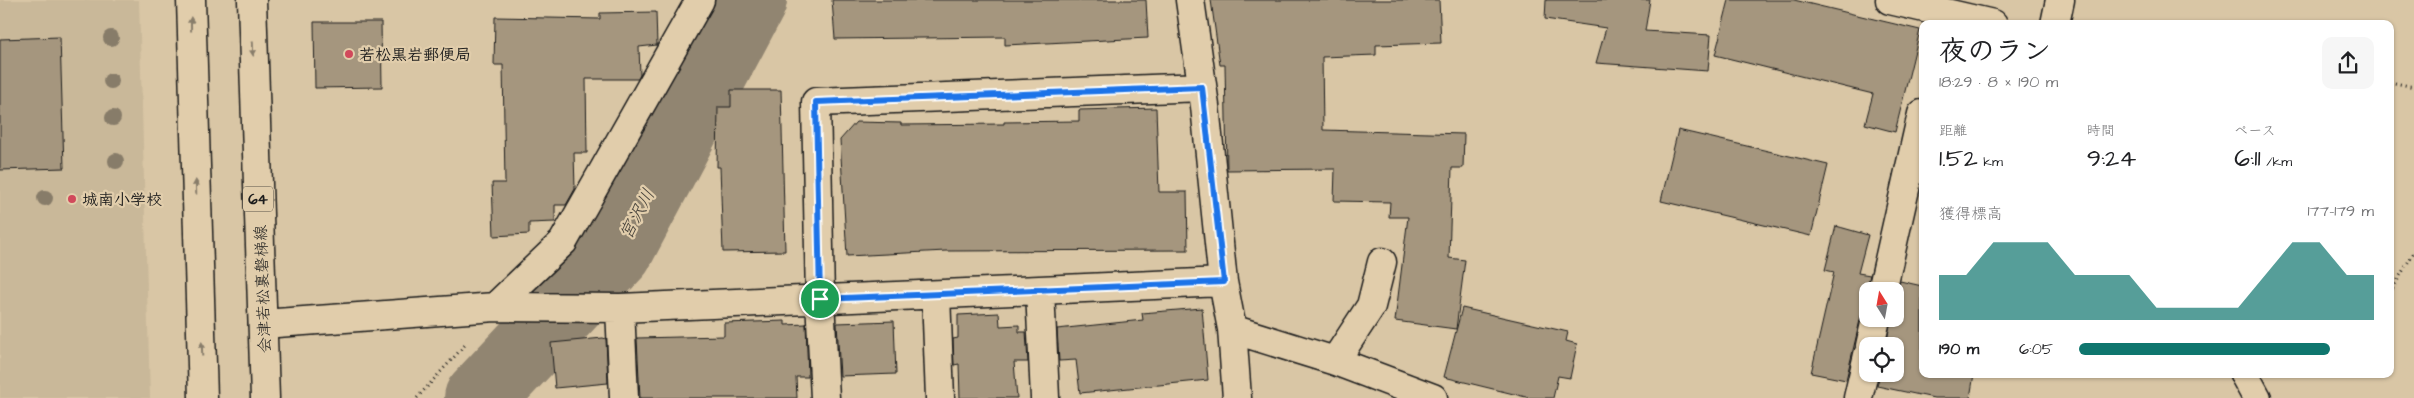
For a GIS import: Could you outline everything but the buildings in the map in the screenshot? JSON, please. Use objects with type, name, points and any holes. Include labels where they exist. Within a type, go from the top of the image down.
[{"type":"street","points":[[191,0],[203,398]]},
{"type":"street","name":"会津若松裏磐梯線","points":[[252,0],[265,398]]},
{"type":"street","points":[[495,308],[563,242],[700,0]]},
{"type":"street","points":[[1190,0],[1224,282],[1232,329],[1237,398]]},
{"type":"street","points":[[1890,0],[1944,18],[1960,20]]},
{"type":"street","points":[[2056,20],[2060,0]]},
{"type":"street","points":[[825,398],[820,299],[816,102],[1202,87]]},
{"type":"street","points":[[1884,282],[1919,127]]},
{"type":"street","points":[[1335,361],[1371,306],[1382,262]]},
{"type":"street","points":[[263,324],[495,308],[620,308],[1224,282]]},
{"type":"street","points":[[1040,290],[1045,398]]},
{"type":"street","points":[[936,295],[940,398]]},
{"type":"street","points":[[620,308],[624,398]]},
{"type":"street","points":[[1232,329],[1335,361],[1433,398]]},
{"type":"street","points":[[2246,378],[2257,398]]},
{"type":"street","points":[[1858,398],[1862,382]]},
{"type":"path","points":[[2394,83],[2414,87]]},
{"type":"path","points":[[2394,286],[2414,252]]},
{"type":"path","points":[[416,398],[473,337],[495,308]]},
{"type":"shaded area","name":"城南小学校","points":[[0,0],[139,0],[150,398],[0,398]]},
{"type":"waterway","name":"宮沢川","points":[[480,398],[617,252],[751,0]]},
{"type":"place","name":"若松黒岩郵便局","points":[[349,54]]},
{"type":"place","name":"城南小学校","points":[[72,199]]},
{"type":"route","points":[[1202,87],[1224,282],[820,299],[816,102],[1202,87]]}]
